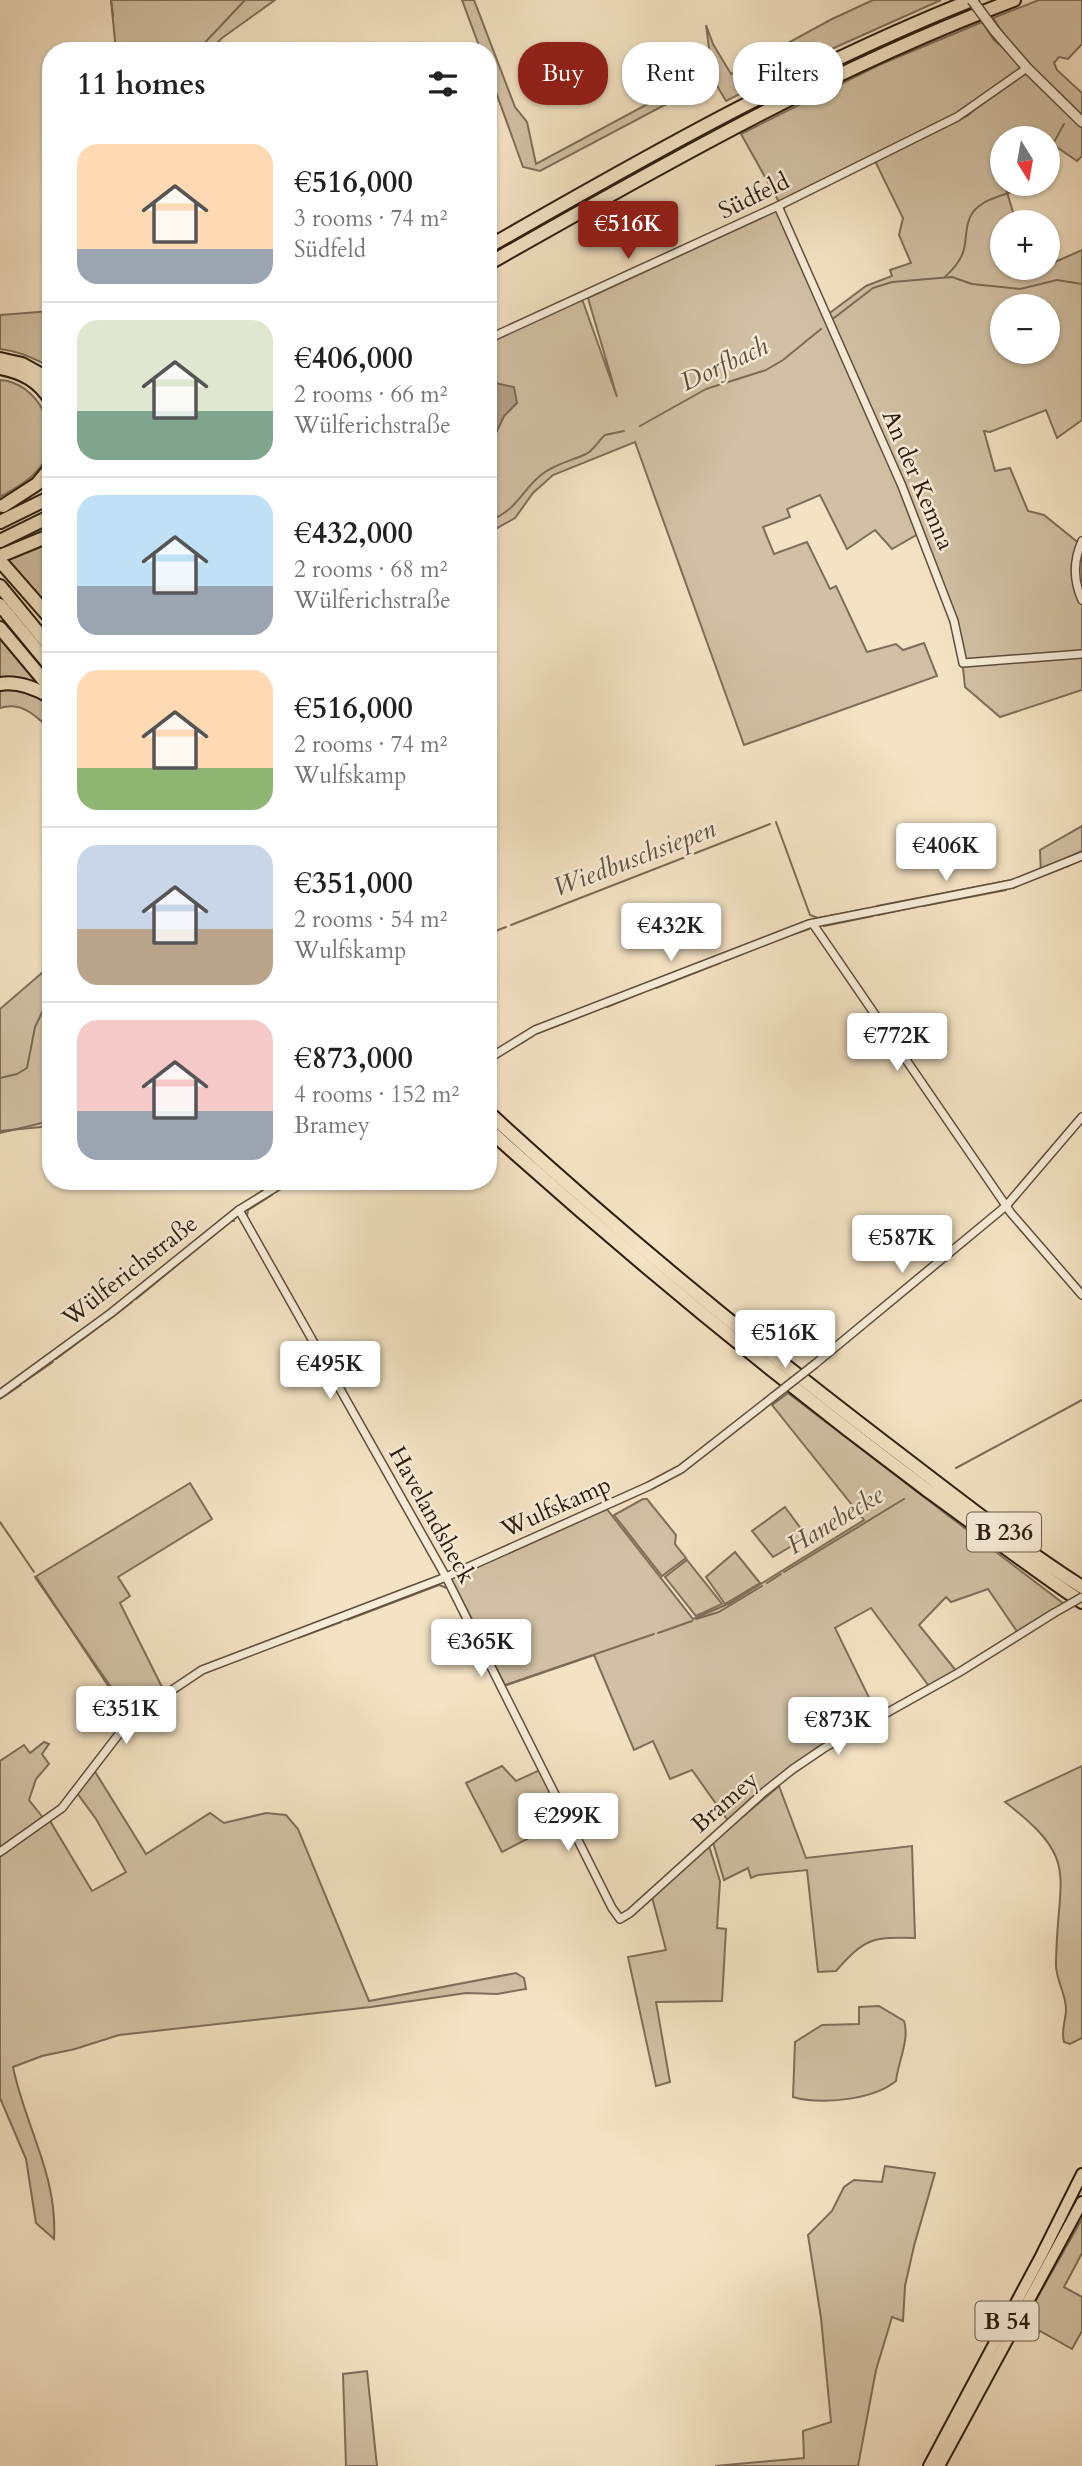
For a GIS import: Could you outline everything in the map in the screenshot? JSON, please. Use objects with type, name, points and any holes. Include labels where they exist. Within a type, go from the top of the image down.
[{"type":"highway","points":[[497,242],[687,135],[759,98],[880,40],[972,0]]},
{"type":"highway","points":[[497,259],[802,92],[915,40],[1014,0]]},
{"type":"highway","points":[[0,359],[22,364],[42,375]]},
{"type":"highway","points":[[0,368],[27,376],[42,389]]},
{"type":"highway","points":[[1,507],[42,478]]},
{"type":"highway","points":[[1,507],[42,487]]},
{"type":"highway","points":[[0,522],[42,501]]},
{"type":"highway","points":[[0,541],[42,520]]},
{"type":"highway","points":[[0,559],[42,535]]},
{"type":"highway","points":[[22,546],[42,538]]},
{"type":"highway","points":[[0,559],[42,608]]},
{"type":"highway","points":[[0,559],[42,614]]},
{"type":"highway","points":[[0,586],[42,637]]},
{"type":"highway","points":[[0,605],[42,656]]},
{"type":"highway","points":[[0,628],[42,678]]},
{"type":"highway","points":[[0,684],[17,684],[42,692]]},
{"type":"highway","name":"B 236","points":[[497,1120],[613,1224],[776,1359],[928,1475],[1082,1587]]},
{"type":"highway","name":"B 236","points":[[497,1137],[603,1232],[742,1347],[877,1452],[1082,1602]]},
{"type":"main road","name":"B 54","points":[[929,2466],[1082,2174]]},
{"type":"main road","name":"B 54","points":[[939,2466],[1082,2202]]},
{"type":"street","points":[[972,0],[1027,68],[1082,122]]},
{"type":"street","name":"Südfeld","points":[[497,335],[779,206],[970,111],[1027,68]]},
{"type":"street","name":"An der Kemna","points":[[779,206],[902,486],[954,621],[963,663],[1082,654]]},
{"type":"street","points":[[1082,541],[1075,560],[1075,575],[1082,600]]},
{"type":"street","points":[[497,1053],[535,1030],[813,924],[1012,884],[1082,856]]},
{"type":"street","points":[[813,924],[1006,1206],[1082,1295]]},
{"type":"street","name":"Wulfskamp","points":[[0,1852],[62,1808],[132,1717],[184,1680],[223,1660],[446,1577],[671,1476],[815,1364],[1006,1206],[1082,1117]]},
{"type":"street","name":"Wülferichstraße","points":[[0,1394],[111,1313],[239,1210],[271,1190]]},
{"type":"street","name":"Havelandsheck","points":[[239,1210],[446,1577],[620,1919]]},
{"type":"street","name":"Bramey","points":[[620,1919],[793,1769],[824,1748],[958,1673],[1082,1597]]},
{"type":"shaded area","points":[[111,0],[275,0],[218,42],[115,42]]},
{"type":"shaded area","points":[[462,0],[474,0],[490,42],[478,42]]},
{"type":"shaded area","points":[[873,0],[941,0],[843,44],[790,42]]},
{"type":"shaded area","points":[[1039,0],[1082,0],[1082,44],[1068,59],[1059,57],[1054,63],[1057,70],[1082,93],[1082,156],[1077,161],[1060,149],[1060,126],[990,126],[990,196],[1008,196],[1012,210],[990,210],[990,280],[1060,280],[1060,260],[1082,250],[1082,420],[1057,438],[1046,410],[990,432],[984,431],[995,471],[1010,468],[1028,511],[1044,515],[1080,544],[1082,541],[1082,690],[1000,717],[965,687],[954,627],[920,533],[892,549],[875,530],[847,549],[820,495],[787,509],[790,517],[763,527],[774,554],[807,542],[830,589],[836,586],[867,652],[896,644],[903,650],[924,643],[937,676],[744,745],[635,442],[553,475],[533,493],[515,518],[497,528],[497,431],[504,416],[517,403],[497,385],[497,338],[582,299],[617,397],[588,298],[784,207],[784,218],[827,315],[866,286],[892,276],[890,270],[911,263],[899,235],[903,218],[874,159],[967,116],[1015,77],[969,109],[779,202],[741,134],[799,105],[843,105],[843,83],[982,22],[994,40],[1024,66],[993,18]]},
{"type":"shaded area","points":[[706,25],[712,42],[708,42]]},
{"type":"shaded area","points":[[719,54],[731,74],[733,73],[733,98],[726,101],[719,89]]},
{"type":"shaded area","points":[[497,60],[515,107],[527,122],[536,164],[646,105],[665,105],[540,171],[523,167],[497,95]]},
{"type":"shaded area","points":[[42,312],[42,363],[14,351],[0,349],[0,315]]},
{"type":"shaded area","points":[[0,380],[25,389],[42,409],[42,464],[24,483],[0,497]]},
{"type":"shaded area","points":[[497,383],[514,387],[517,403],[504,416],[497,431]]},
{"type":"shaded area","points":[[42,544],[42,603],[5,560]]},
{"type":"shaded area","points":[[0,637],[41,687],[0,680]]},
{"type":"shaded area","points":[[18,690],[41,698],[42,722],[22,708],[0,708],[0,691]]},
{"type":"shaded area","points":[[1082,826],[1082,856],[1041,874],[1040,850]]},
{"type":"shaded area","points":[[42,973],[42,1123],[0,1133],[0,1009]]},
{"type":"shaded area","points":[[788,1393],[1064,1604],[1018,1633],[988,1589],[951,1602],[946,1597],[919,1625],[958,1673],[931,1689],[871,1608],[835,1628],[879,1718],[823,1748],[729,1822],[692,1770],[670,1779],[653,1741],[634,1750],[594,1655],[501,1687],[449,1579],[606,1508],[693,1619],[730,1603],[864,1520],[772,1405]]},
{"type":"shaded area","points":[[190,1483],[212,1519],[118,1577],[130,1596],[120,1603],[164,1691],[131,1716],[35,1577]]},
{"type":"shaded area","points":[[647,1499],[676,1535],[675,1544],[686,1558],[662,1576],[614,1515]]},
{"type":"shaded area","points":[[785,1507],[807,1537],[773,1557],[752,1531]]},
{"type":"shaded area","points":[[735,1552],[760,1583],[725,1604],[706,1577]]},
{"type":"shaded area","points":[[687,1560],[722,1604],[696,1616],[665,1577]]},
{"type":"shaded area","points":[[44,1742],[49,1744],[42,1754],[49,1764],[36,1779],[29,1800],[44,1819],[0,1849],[0,1761],[24,1745],[30,1753]]},
{"type":"shaded area","points":[[502,1766],[516,1781],[542,1769],[566,1819],[502,1852],[466,1783]]},
{"type":"shaded area","points":[[1082,1766],[1082,2038],[1070,2044],[1064,2042],[1063,2038],[1066,2005],[1056,1969],[1060,1871],[1046,1840],[1005,1802]]},
{"type":"shaded area","points":[[94,1770],[146,1854],[210,1813],[224,1823],[266,1813],[286,1815],[298,1829],[369,2001],[516,1973],[524,1978],[526,1989],[497,1994],[466,1993],[371,2007],[119,2035],[42,2056],[13,2067],[46,2172],[54,2216],[54,2239],[36,2223],[26,2159],[0,2098],[0,1855],[50,1821],[92,1891],[126,1872],[96,1819],[77,1793]]},
{"type":"shaded area","points":[[779,1786],[806,1858],[912,1846],[915,1938],[889,1938],[870,1942],[862,1946],[836,1971],[818,1972],[807,1870],[751,1878],[748,1868],[724,1880],[713,1842]]},
{"type":"shaded area","points":[[709,1846],[720,1881],[717,1928],[726,1929],[722,2001],[656,2002],[670,2082],[656,2086],[628,1957],[666,1950],[652,1897]]},
{"type":"shaded area","points":[[879,2006],[904,2021],[905,2043],[896,2081],[861,2097],[818,2101],[793,2097],[795,2042],[822,2025],[859,2024],[859,2007]]},
{"type":"shaded area","points":[[885,2166],[935,2173],[905,2286],[903,2321],[892,2317],[876,2370],[858,2466],[715,2466],[804,2458],[803,2431],[831,2422],[821,2318],[808,2235],[832,2211],[844,2187],[854,2180],[882,2182]]},
{"type":"shaded area","points":[[1082,2219],[1082,2253],[1064,2287],[1082,2297],[1082,2331],[1072,2349],[1040,2331],[1037,2335],[1020,2328]]},
{"type":"shaded area","points":[[367,2371],[377,2466],[346,2466],[343,2374]]},
{"type":"waterway","points":[[111,0],[113,16]]},
{"type":"waterway","points":[[205,42],[245,0]]},
{"type":"waterway","points":[[1060,131],[1064,124]]},
{"type":"waterway","points":[[945,277],[963,253],[970,216],[985,202],[1000,196]]},
{"type":"waterway","name":"Dorfbach","points":[[834,318],[873,288],[892,282],[952,277],[972,284],[1020,289],[1057,280],[1082,284]]},
{"type":"waterway","name":"Dorfbach","points":[[640,426],[706,389],[766,370],[783,360],[821,329]]},
{"type":"waterway","name":"Dorfbach","points":[[497,517],[506,512],[546,471],[586,454],[605,435],[624,431]]},
{"type":"waterway","name":"Wiedbuschsiepen","points":[[776,822],[810,915],[818,918],[870,908]]},
{"type":"waterway","name":"Wiedbuschsiepen","points":[[511,925],[770,824]]},
{"type":"waterway","name":"Wiedbuschsiepen","points":[[1051,865],[1082,851]]},
{"type":"waterway","points":[[1066,867],[1078,861]]},
{"type":"waterway","points":[[1012,888],[1063,868]]},
{"type":"waterway","name":"Wiedbuschsiepen","points":[[877,906],[1017,879]]},
{"type":"waterway","points":[[923,906],[1006,890]]},
{"type":"waterway","points":[[878,915],[916,907]]},
{"type":"waterway","points":[[824,926],[873,916]]},
{"type":"waterway","name":"Wiedbuschsiepen","points":[[497,930],[506,927]]},
{"type":"waterway","points":[[791,935],[809,929]]},
{"type":"waterway","points":[[725,961],[788,936]]},
{"type":"waterway","points":[[656,988],[720,963]]},
{"type":"waterway","points":[[607,1007],[651,989]]},
{"type":"waterway","points":[[562,1024],[602,1008]]},
{"type":"waterway","points":[[0,1078],[17,1074],[27,1068],[35,1027],[42,1013]]},
{"type":"waterway","points":[[538,1033],[559,1025]]},
{"type":"waterway","points":[[522,1043],[534,1035]]},
{"type":"waterway","points":[[506,1052],[519,1044]]},
{"type":"waterway","name":"Wiedbuschsiepen","points":[[0,1131],[42,1126]]},
{"type":"waterway","points":[[247,1216],[248,1210],[272,1195]]},
{"type":"waterway","points":[[136,1299],[234,1221]]},
{"type":"waterway","points":[[106,1322],[132,1302]]},
{"type":"waterway","points":[[56,1359],[103,1324]]},
{"type":"waterway","points":[[24,1382],[53,1362]]},
{"type":"waterway","points":[[0,1399],[21,1385]]},
{"type":"waterway","name":"Hanebecke","points":[[956,1468],[1082,1400]]},
{"type":"waterway","name":"Hanebecke","points":[[784,1572],[904,1499]]},
{"type":"waterway","name":"Hanebecke","points":[[0,1522],[34,1572]]},
{"type":"waterway","name":"Hanebecke","points":[[767,1583],[781,1574]]},
{"type":"waterway","name":"Hanebecke","points":[[37,1578],[128,1716]]},
{"type":"waterway","name":"Hanebecke","points":[[347,1620],[439,1585],[447,1588]]},
{"type":"waterway","name":"Hanebecke","points":[[454,1585],[483,1641]]},
{"type":"waterway","name":"Hanebecke","points":[[696,1619],[719,1612],[762,1586]]},
{"type":"waterway","name":"Hanebecke","points":[[658,1633],[692,1621]]},
{"type":"waterway","name":"Hanebecke","points":[[298,1638],[341,1622]]},
{"type":"waterway","name":"Hanebecke","points":[[485,1646],[505,1685],[654,1634]]},
{"type":"waterway","name":"Hanebecke","points":[[271,1647],[294,1639]]}]
